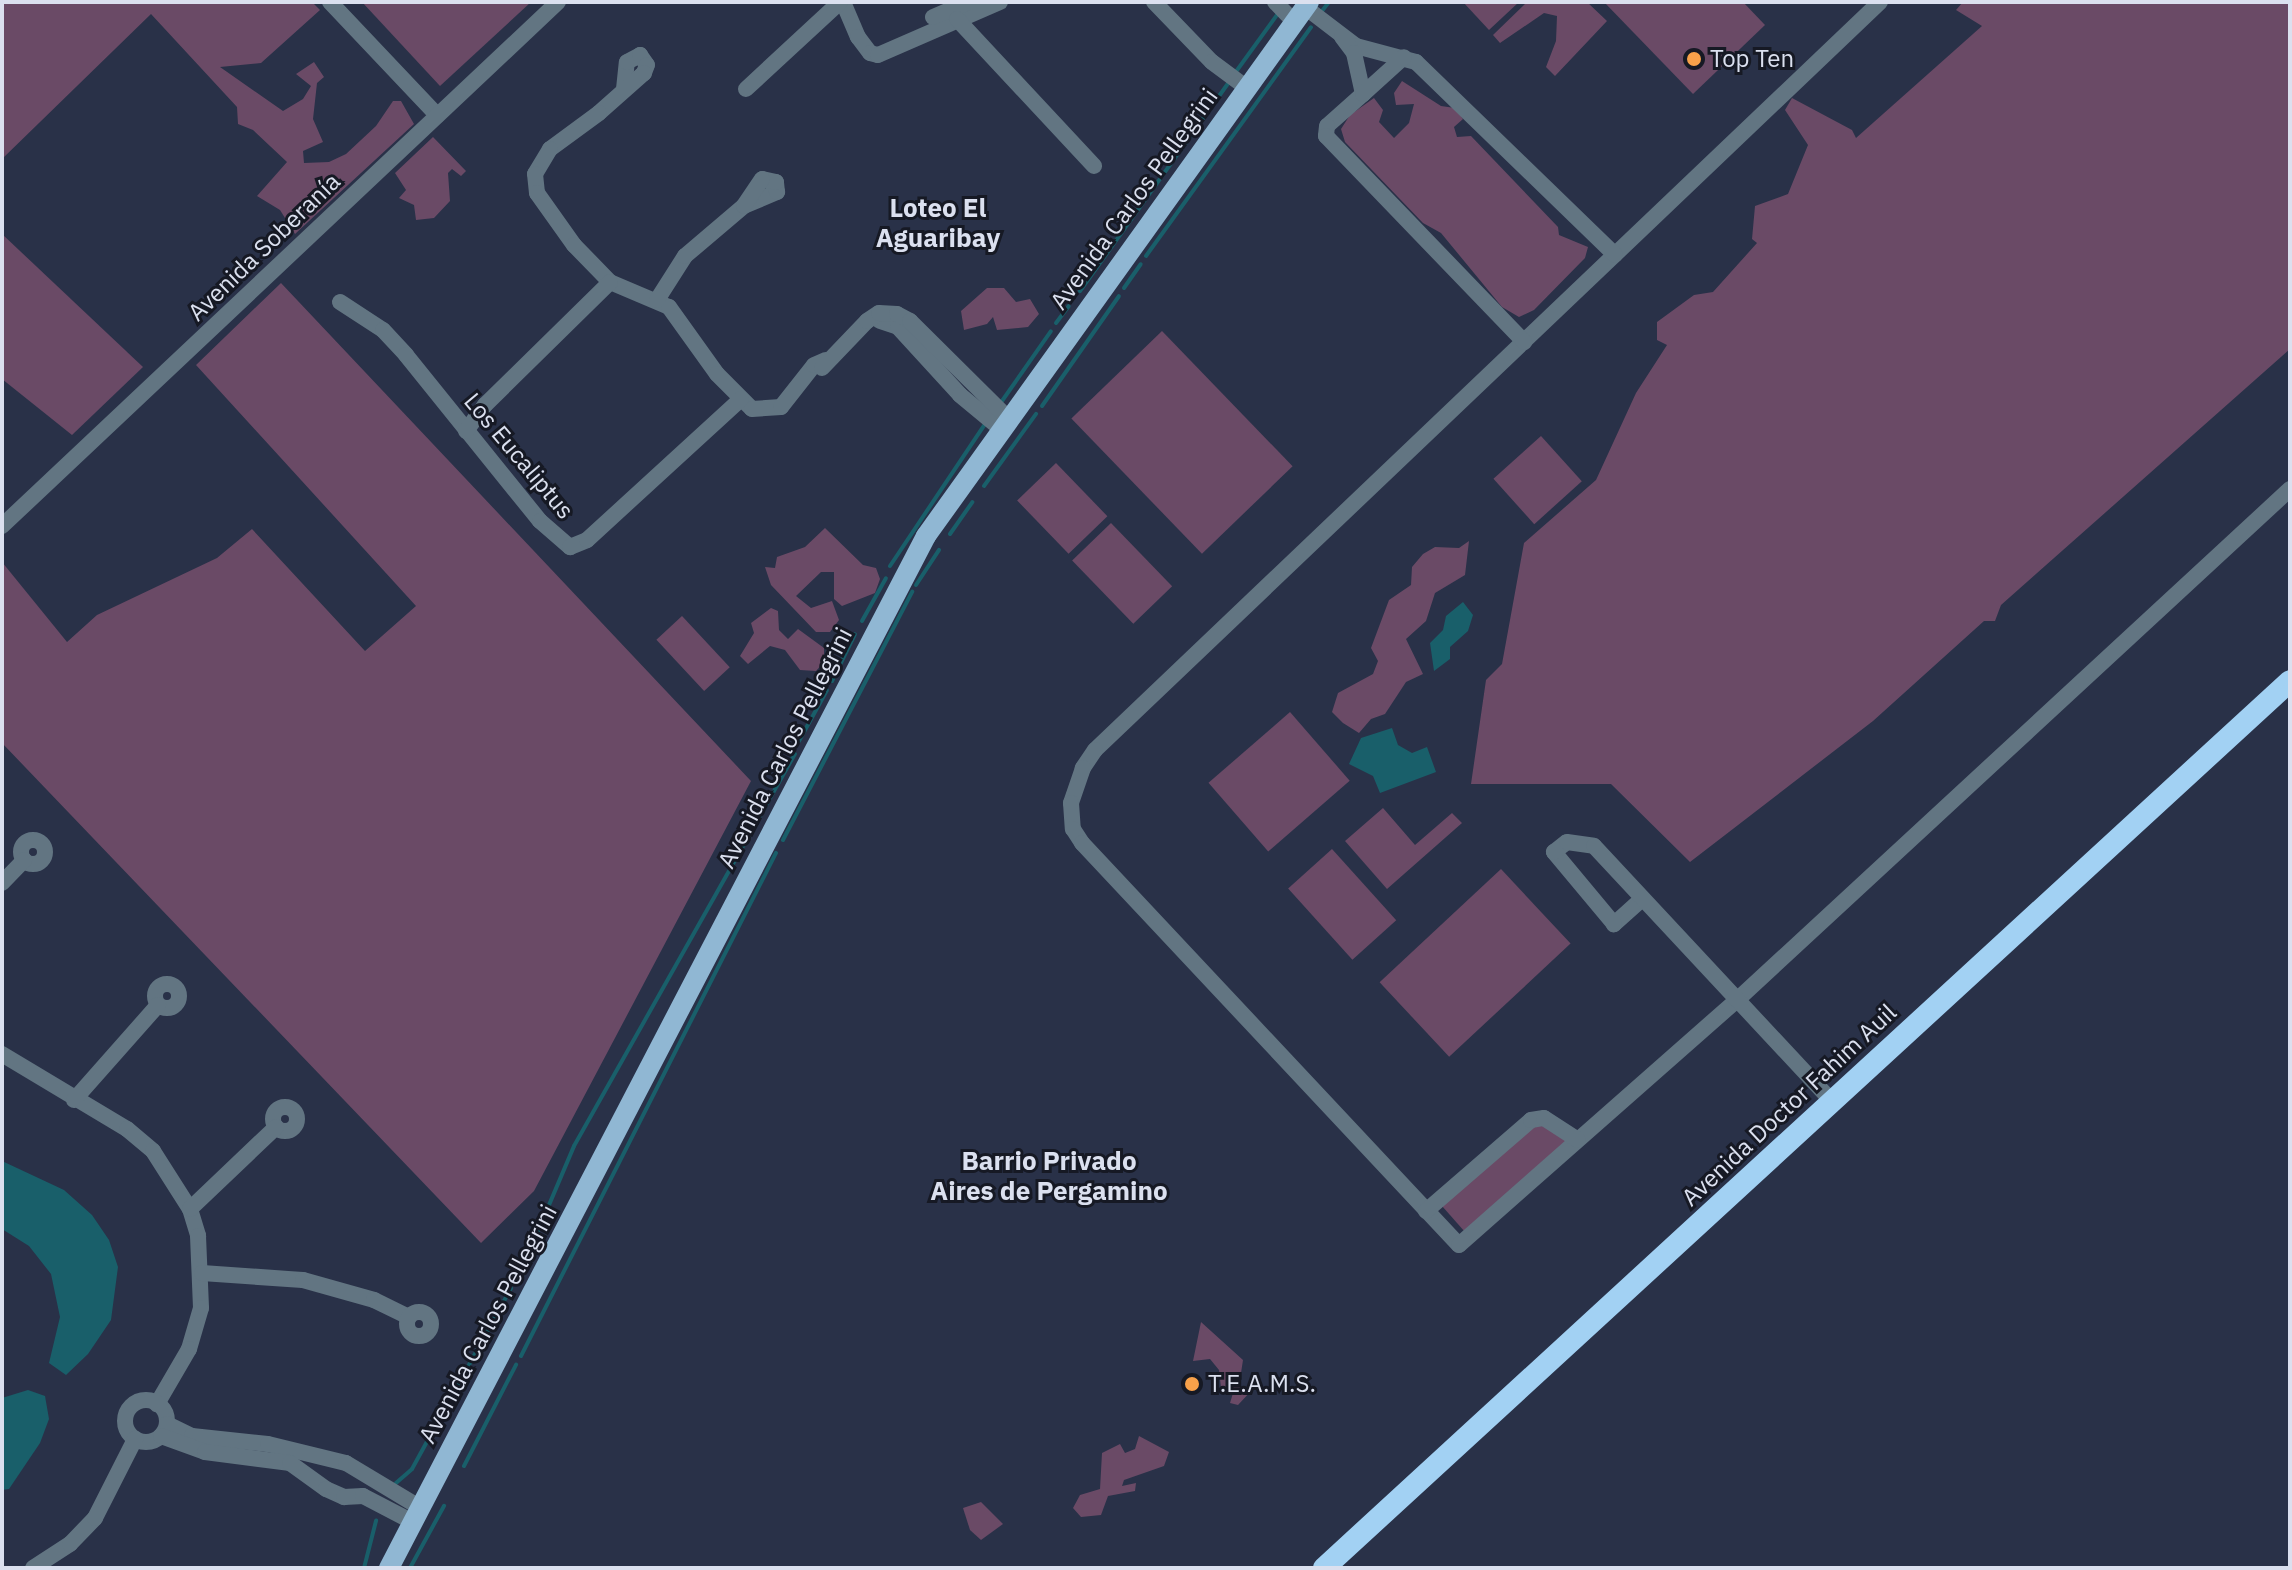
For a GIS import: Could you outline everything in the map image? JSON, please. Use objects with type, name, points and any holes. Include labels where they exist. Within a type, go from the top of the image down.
[{"type":"highway","name":"Avenida Doctor Fahim Auil","points":[[1324,1568],[2290,681]]},
{"type":"main road","name":"Avenida Carlos Pellegrini","points":[[389,1568],[906,570],[1004,424],[1303,10]]},
{"type":"street","points":[[330,2],[437,115]]},
{"type":"street","name":"Avenida Soberanía","points":[[2,526],[558,2]]},
{"type":"street","points":[[746,89],[842,2],[870,53],[888,50],[1000,2]]},
{"type":"street","points":[[888,50],[930,19],[969,2]]},
{"type":"street","points":[[1154,2],[1212,62],[1247,88]]},
{"type":"street","points":[[1275,2],[1303,10],[1356,46],[1416,62],[1615,255]]},
{"type":"street","points":[[1880,2],[1095,750],[1083,768],[1071,803],[1073,829],[1082,843],[1459,1245],[1737,1000],[2290,489]]},
{"type":"street","points":[[957,19],[1094,166]]},
{"type":"street","points":[[1342,37],[1354,53],[1363,94]]},
{"type":"street","points":[[1404,57],[1327,126],[1326,136],[1524,342]]},
{"type":"street","points":[[624,89],[550,149],[535,174],[537,193],[590,265],[610,282],[657,300],[683,320],[717,374],[752,409],[772,411],[879,313],[910,321],[1004,424]]},
{"type":"street","points":[[657,300],[685,256],[744,206]]},
{"type":"street","points":[[466,431],[485,405],[610,282]]},
{"type":"street","name":"Los Eucaliptus","points":[[340,302],[383,330],[540,521],[570,547],[587,540],[741,399]]},
{"type":"street","points":[[1642,899],[1614,924],[1554,852],[1567,842],[1594,846],[1832,1101]]},
{"type":"street","points":[[2,883],[24,860]]},
{"type":"street","points":[[74,1100],[158,1005]]},
{"type":"street","points":[[2,1054],[74,1100],[127,1129],[153,1151],[190,1209],[202,1273],[201,1308],[189,1349],[157,1404],[164,1430],[205,1452],[270,1457],[312,1475],[344,1497],[366,1489]]},
{"type":"street","points":[[1426,1211],[1531,1120],[1544,1118],[1578,1140]]},
{"type":"street","points":[[190,1209],[276,1127]]},
{"type":"street","points":[[202,1273],[303,1280],[374,1300],[409,1317]]},
{"type":"street","points":[[157,1404],[140,1400],[128,1408],[126,1429],[135,1439],[148,1442],[164,1430],[346,1463],[366,1489],[417,1515]]},
{"type":"street","points":[[33,1568],[58,1562],[95,1518],[135,1439]]},
{"type":"street","points":[[312,1475],[320,1456]]},
{"type":"shaded area","points":[[2,2],[312,2],[320,10],[261,63],[220,67],[283,111],[303,99],[311,86],[296,74],[314,62],[324,77],[317,83],[313,119],[323,142],[303,151],[304,163],[329,162],[346,154],[376,126],[393,101],[401,101],[414,124],[295,234],[280,210],[257,196],[287,162],[253,130],[238,124],[237,107],[151,14],[2,159]]},
{"type":"shaded area","points":[[362,2],[531,2],[440,86]]},
{"type":"shaded area","points":[[1463,2],[1519,2],[1489,30]]},
{"type":"shaded area","points":[[1527,2],[1587,2],[1607,21],[1555,76],[1546,67],[1556,41],[1557,16],[1544,13],[1500,43],[1493,35]]},
{"type":"shaded area","name":"Top Ten","points":[[1604,2],[1743,2],[1765,25],[1693,94]]},
{"type":"shaded area","points":[[1963,2],[2290,2],[2290,349],[2001,605],[1995,621],[1984,621],[1873,721],[1690,862],[1611,784],[1471,784],[1486,680],[1502,664],[1524,543],[1596,480],[1636,393],[1667,345],[1657,340],[1657,322],[1694,295],[1713,292],[1757,243],[1752,239],[1755,206],[1788,194],[1808,145],[1785,110],[1792,98],[1852,130],[1856,138],[1982,26],[1956,10]]},
{"type":"shaded area","points":[[1402,81],[1441,106],[1455,108],[1463,119],[1454,127],[1457,137],[1471,136],[1558,227],[1559,235],[1588,247],[1585,258],[1534,310],[1519,317],[1502,307],[1441,233],[1423,223],[1345,142],[1341,129],[1350,115],[1374,98],[1383,110],[1379,122],[1394,138],[1409,123],[1414,104],[1396,105],[1394,93]]},
{"type":"shaded area","points":[[433,137],[466,171],[461,176],[452,169],[448,173],[450,201],[434,218],[416,220],[414,205],[399,198],[406,190],[395,173]]},
{"type":"shaded area","points":[[2,234],[143,367],[72,435],[2,379]]},
{"type":"shaded area","points":[[281,283],[751,781],[534,1191],[481,1243],[2,743],[2,562],[67,642],[97,615],[217,558],[252,529],[365,651],[416,606],[196,365]]},
{"type":"shaded area","points":[[987,288],[1004,288],[1016,302],[1030,299],[1039,314],[1028,327],[997,330],[993,317],[987,324],[964,330],[961,311]]},
{"type":"shaded area","points":[[1162,331],[1293,466],[1202,554],[1071,419]]},
{"type":"shaded area","points":[[1541,436],[1582,481],[1534,524],[1493,479]]},
{"type":"shaded area","points":[[1056,463],[1107,516],[1069,554],[1017,501]]},
{"type":"shaded area","points":[[1111,523],[1172,586],[1133,624],[1072,561]]},
{"type":"shaded area","points":[[825,528],[863,565],[876,568],[880,579],[875,593],[842,606],[834,599],[834,572],[821,572],[796,596],[811,608],[832,601],[839,620],[830,632],[816,632],[771,585],[765,567],[775,568],[777,557],[805,547]]},
{"type":"shaded area","points":[[1469,541],[1465,575],[1435,593],[1426,621],[1406,639],[1423,674],[1406,682],[1385,714],[1371,719],[1359,733],[1343,723],[1332,712],[1338,693],[1373,674],[1378,661],[1371,648],[1389,600],[1411,585],[1412,567],[1423,554],[1435,547],[1459,548]]},
{"type":"shaded area","points":[[1463,602],[1473,615],[1468,631],[1450,647],[1450,659],[1434,671],[1430,643],[1443,630],[1446,616]]},
{"type":"shaded area","points":[[771,608],[778,611],[779,630],[788,639],[798,629],[824,648],[824,662],[816,671],[800,670],[785,650],[770,646],[748,664],[740,656],[754,633],[751,623]]},
{"type":"shaded area","points":[[682,616],[730,667],[704,691],[656,640]]},
{"type":"shaded area","points":[[1290,712],[1350,781],[1268,852],[1208,783]]},
{"type":"shaded area","points":[[1392,728],[1398,745],[1412,753],[1427,747],[1436,772],[1380,793],[1373,776],[1349,764],[1361,738]]},
{"type":"shaded area","points":[[1383,808],[1415,845],[1452,813],[1462,823],[1387,889],[1345,841]]},
{"type":"shaded area","points":[[1332,849],[1396,920],[1352,960],[1288,888]]},
{"type":"shaded area","points":[[1501,869],[1571,944],[1449,1057],[1380,982]]},
{"type":"shaded area","points":[[1541,1124],[1568,1141],[1465,1232],[1442,1206],[1531,1125]]},
{"type":"shaded area","points":[[2,1161],[64,1190],[92,1215],[109,1240],[118,1267],[111,1320],[88,1354],[66,1375],[49,1363],[60,1317],[51,1274],[29,1246],[2,1229]]},
{"type":"shaded area","points":[[1201,1322],[1243,1360],[1239,1386],[1252,1390],[1238,1405],[1230,1403],[1233,1393],[1221,1388],[1219,1370],[1210,1359],[1193,1361]]},
{"type":"shaded area","points":[[28,1390],[45,1396],[49,1419],[40,1443],[9,1489],[2,1490],[2,1398]]},
{"type":"shaded area","points":[[1139,1436],[1169,1452],[1164,1466],[1124,1480],[1122,1486],[1136,1483],[1135,1491],[1108,1496],[1101,1515],[1081,1517],[1073,1508],[1080,1495],[1100,1489],[1102,1453],[1120,1444],[1125,1453],[1135,1449]]},
{"type":"shaded area","points":[[981,1502],[1003,1524],[981,1540],[970,1530],[963,1508]]},
{"type":"waterway","points":[[1322,11],[1329,2]]},
{"type":"waterway","points":[[1235,73],[1277,15]]},
{"type":"waterway","points":[[1146,256],[1311,27]]},
{"type":"waterway","points":[[1080,291],[1229,82]]},
{"type":"waterway","points":[[1124,288],[1141,264]]},
{"type":"waterway","points":[[1042,406],[1119,296]]},
{"type":"waterway","points":[[1056,323],[1069,306]]},
{"type":"waterway","points":[[1002,401],[1051,331]]},
{"type":"waterway","points":[[984,486],[1036,414]]},
{"type":"waterway","points":[[890,566],[985,424]]},
{"type":"waterway","points":[[950,534],[972,502]]},
{"type":"waterway","points":[[916,585],[939,550]]},
{"type":"waterway","points":[[862,621],[886,578]]},
{"type":"waterway","points":[[783,840],[912,592]]},
{"type":"waterway","points":[[832,681],[855,634]]},
{"type":"waterway","points":[[799,741],[827,690]]},
{"type":"waterway","points":[[518,1278],[574,1146],[795,754]]},
{"type":"waterway","points":[[521,1356],[776,853]]},
{"type":"waterway","points":[[396,1483],[412,1469],[511,1288]]},
{"type":"waterway","points":[[464,1466],[516,1365]]},
{"type":"waterway","points":[[410,1568],[444,1506]]},
{"type":"waterway","points":[[364,1568],[376,1521]]},
{"type":"place","name":"Top Ten","points":[[1694,59]]},
{"type":"place","name":"T.E.A.M.S.","points":[[1192,1384]]},
{"type":"district","name":"Loteo El Aguaribay","points":[[938,223]]},
{"type":"district","name":"Barrio Privado Aires de Pergamino","points":[[1049,1176]]}]
